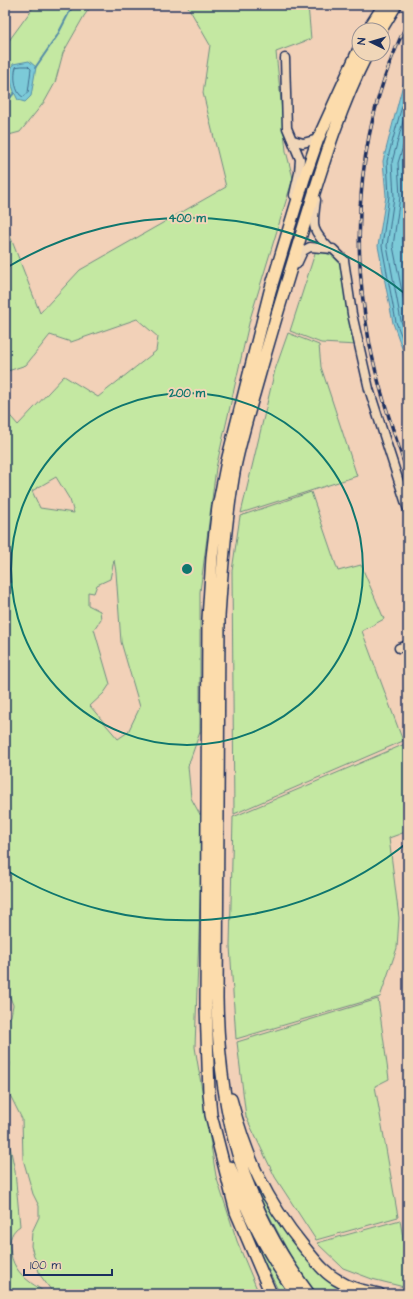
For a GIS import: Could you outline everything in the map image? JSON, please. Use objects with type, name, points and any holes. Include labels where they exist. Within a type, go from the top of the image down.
[{"type":"highway","points":[[373,22],[384,5]]},
{"type":"highway","points":[[386,22],[396,5]]},
{"type":"highway","points":[[271,1294],[236,1212],[225,1175],[211,1115],[206,1006],[208,627],[212,557],[218,507],[226,461],[270,291],[285,239],[318,138],[353,62]]},
{"type":"highway","points":[[309,1294],[274,1241],[256,1205],[240,1166],[223,1092],[217,1023],[219,625],[223,558],[236,466],[283,294],[319,178],[342,108],[363,62]]},
{"type":"highway","points":[[217,1023],[228,1084],[241,1134],[250,1160],[269,1198],[296,1237],[329,1275],[350,1287],[379,1294]]},
{"type":"highway","points":[[208,1049],[216,1112],[233,1174],[253,1224],[267,1251],[296,1294]]},
{"type":"street","points":[[285,58],[287,128],[300,159],[300,166],[286,224],[285,239]]},
{"type":"street","points":[[293,140],[303,143],[318,138]]},
{"type":"street","points":[[319,178],[313,223],[315,232],[329,248]]},
{"type":"street","points":[[283,294],[303,251],[310,247],[329,248],[338,252],[344,260],[352,314],[369,389],[408,510]]},
{"type":"street","points":[[398,648],[408,645]]},
{"type":"green space","points":[[35,5],[92,5],[63,53],[55,83],[45,101],[20,132],[5,136],[5,46]]},
{"type":"green space","points":[[187,5],[308,5],[311,39],[276,52],[286,151],[293,178],[250,319],[216,468],[200,592],[200,732],[188,766],[191,798],[203,820],[195,1047],[216,1176],[237,1241],[259,1294],[54,1294],[40,1275],[31,1246],[32,1232],[39,1217],[39,1206],[33,1194],[23,1159],[22,1119],[9,1093],[8,1083],[10,1063],[5,1045],[5,1023],[11,1016],[13,1005],[5,984],[5,890],[7,890],[5,884],[8,880],[5,869],[5,410],[18,425],[64,376],[98,397],[156,351],[158,337],[137,319],[71,342],[50,335],[26,365],[5,372],[5,223],[40,313],[80,270],[226,187],[203,93],[210,45]],"holes":[[[56,477],[70,500],[74,513],[40,508],[32,491]],[[114,560],[121,642],[140,707],[128,732],[118,739],[90,706],[104,693],[110,684],[94,629],[101,619],[100,611],[88,605],[88,592],[94,593],[97,585],[110,579]]]},
{"type":"green space","points":[[316,250],[340,258],[357,345],[321,343],[290,331]]},
{"type":"green space","points":[[288,333],[319,345],[321,367],[357,476],[241,513],[275,370]]},
{"type":"green space","points":[[311,492],[338,571],[361,565],[384,619],[362,631],[403,741],[234,814],[232,571],[240,516]]},
{"type":"green space","points":[[405,744],[408,754],[408,831],[389,838],[399,918],[397,948],[380,997],[236,1039],[230,946],[233,817]]},
{"type":"green space","points":[[378,999],[389,1079],[375,1086],[398,1217],[316,1240],[275,1177],[246,1117],[237,1042]]},
{"type":"green space","points":[[5,1122],[15,1171],[20,1226],[15,1230],[11,1238],[10,1245],[12,1259],[19,1272],[45,1294],[5,1294]]},
{"type":"green space","points":[[237,1136],[314,1261],[366,1294],[316,1294],[290,1255],[242,1164]]},
{"type":"green space","points":[[234,1190],[272,1268],[291,1294],[280,1294],[250,1232]]},
{"type":"green space","points":[[400,1220],[408,1269],[408,1288],[372,1279],[343,1268],[317,1243]]},
{"type":"water","points":[[29,61],[36,67],[31,96],[25,102],[18,100],[16,96],[12,87],[11,73],[13,64]]},
{"type":"water","points":[[408,74],[408,365],[393,323],[378,246],[386,196],[383,161],[402,88]]},
{"type":"waterway","points":[[35,68],[57,36],[73,5]]},
{"type":"waterway","points":[[5,104],[14,93]]},
{"type":"railway","points":[[408,22],[391,59],[378,98],[369,137],[363,178],[360,218],[360,259],[363,300],[372,357],[391,424],[408,474]]}]
